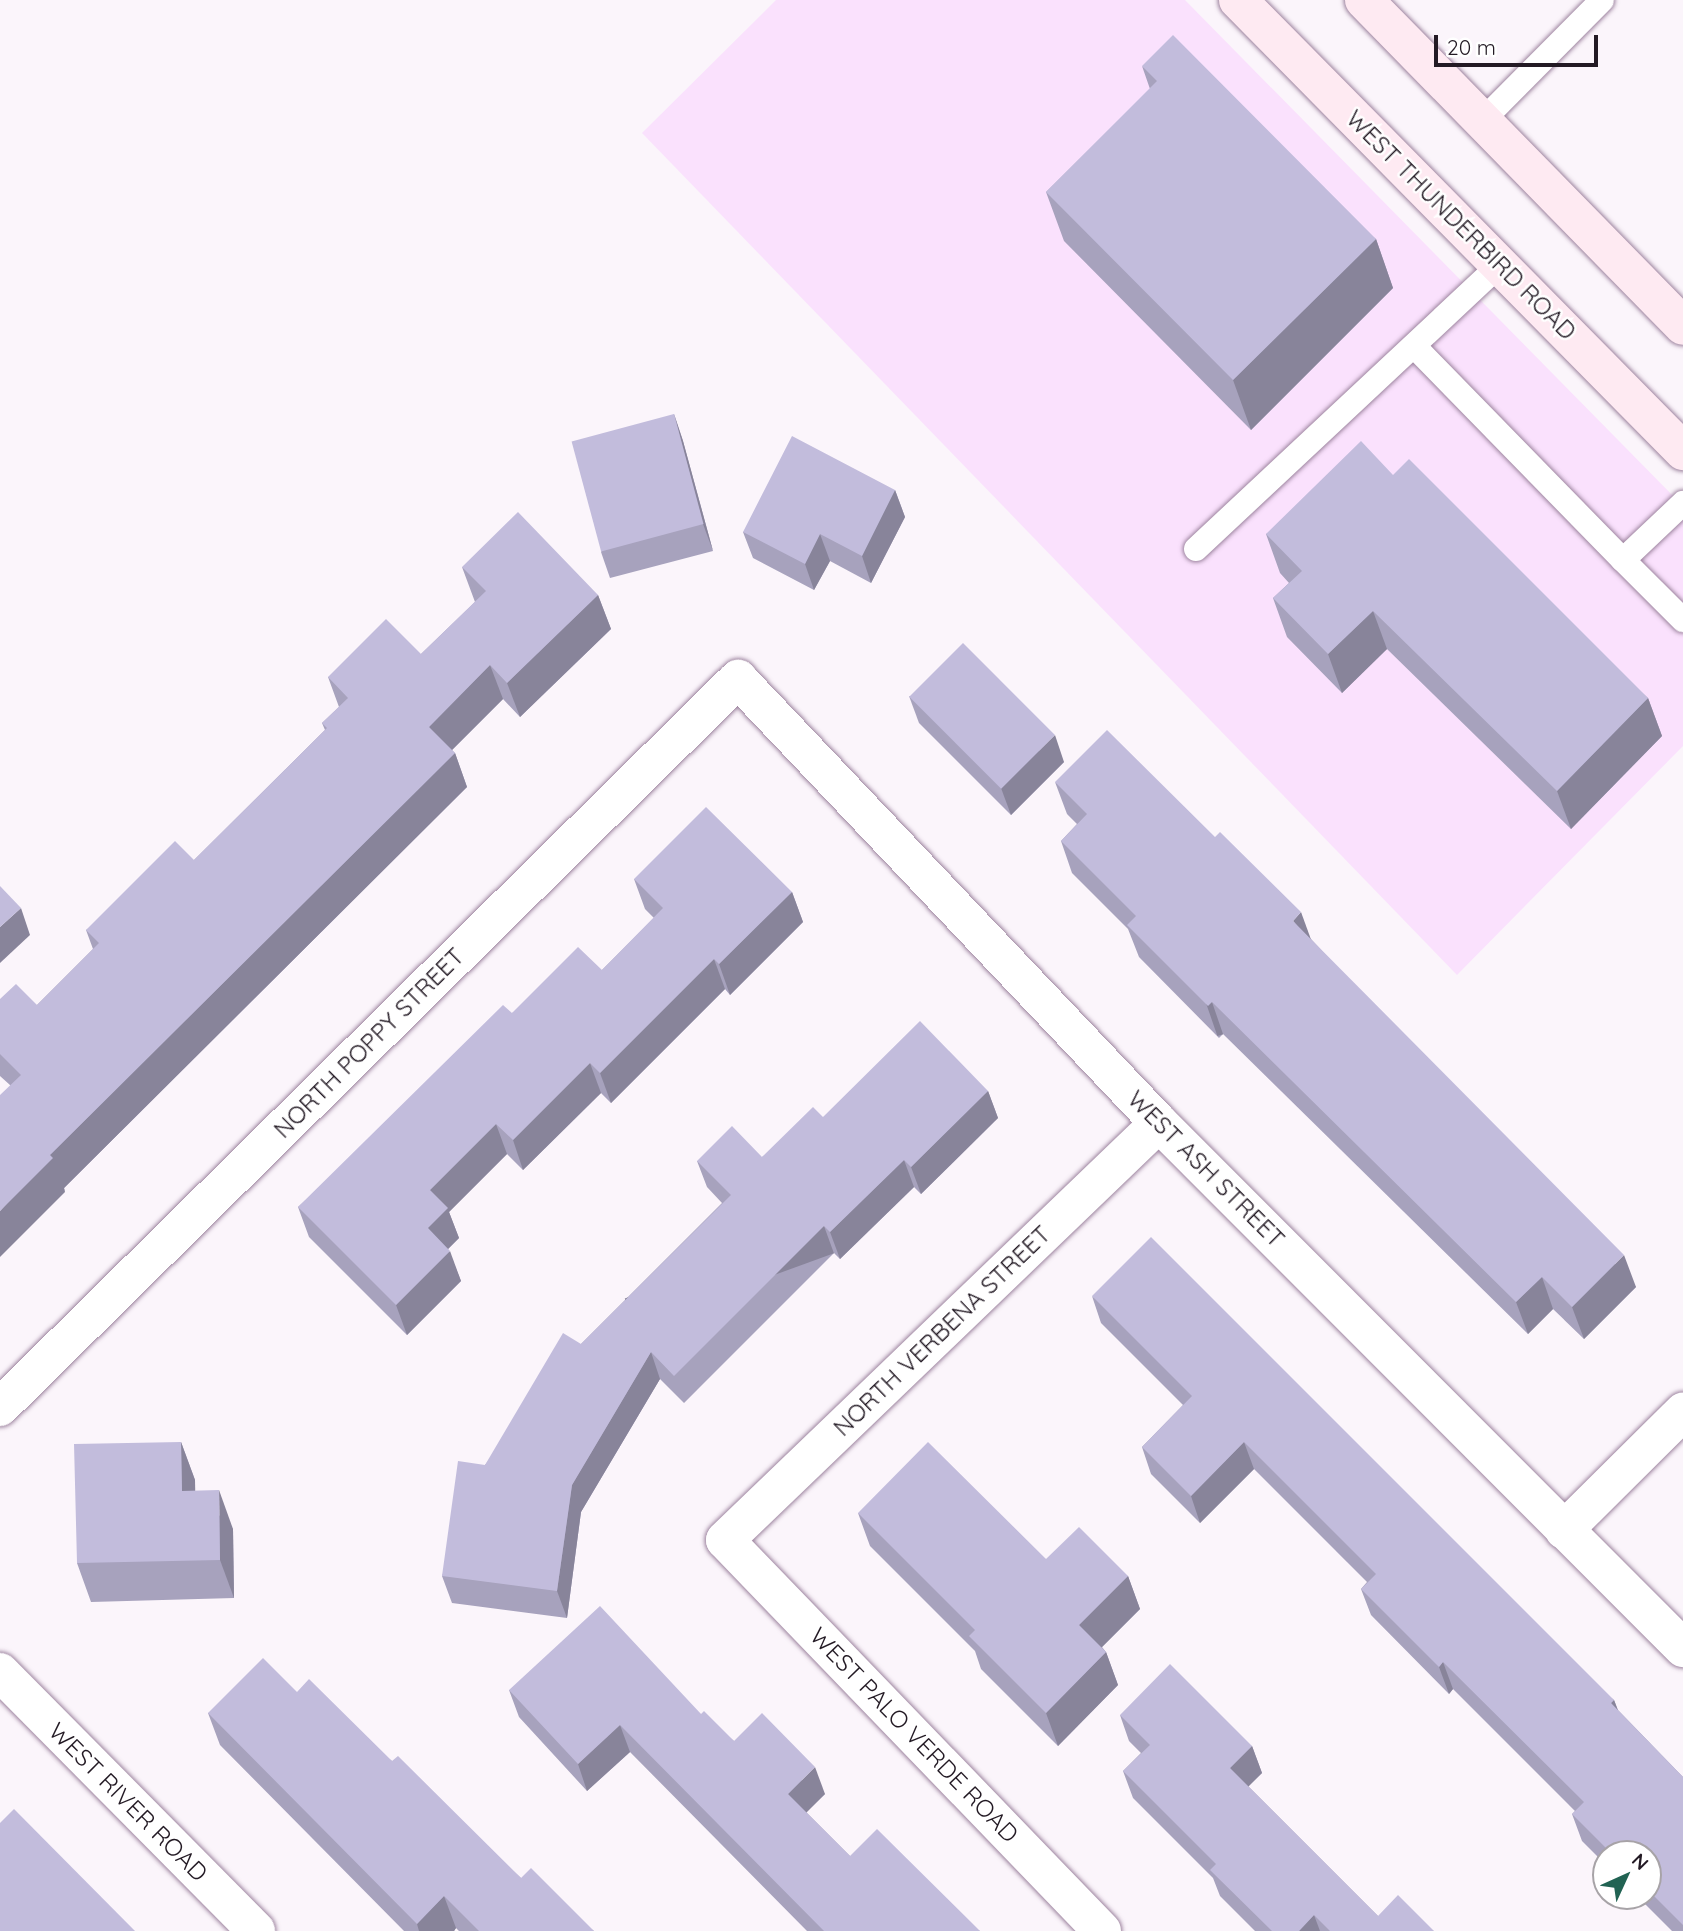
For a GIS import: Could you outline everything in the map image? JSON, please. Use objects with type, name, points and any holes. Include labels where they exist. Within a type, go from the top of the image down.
[{"type":"main road","name":"WEST THUNDERBIRD ROAD","points":[[1238,0],[1683,451]]},
{"type":"main road","points":[[1364,0],[1683,326]]},
{"type":"street","name":"WEST ASH STREET","points":[[738,679],[1158,1123],[1683,1648]]},
{"type":"street","name":"NORTH POPPY STREET","points":[[0,1407],[738,679]]},
{"type":"street","name":"NORTH VERBENA STREET","points":[[725,1539],[1158,1123]]},
{"type":"street","points":[[1564,1530],[1683,1412]]},
{"type":"street","name":"WEST PALO VERDE ROAD","points":[[725,1539],[1102,1931]]},
{"type":"street","name":"WEST RIVER ROAD","points":[[0,1672],[256,1931]]},
{"type":"lane","points":[[1482,121],[1602,0]]},
{"type":"lane","points":[[1196,550],[1501,264]]},
{"type":"lane","points":[[1414,346],[1683,620]]},
{"type":"lane","points":[[1623,560],[1683,503]]},
{"type":"shaded area","points":[[776,0],[1185,0],[1683,506],[1683,746],[1457,975],[642,133]]},
{"type":"building","points":[[1173,35],[1376,239],[1233,380],[1046,192],[1157,81],[1142,66]]},
{"type":"building","points":[[674,414],[704,524],[601,552],[572,441]]},
{"type":"building","points":[[792,436],[895,490],[862,556],[820,534],[805,564],[743,532]]},
{"type":"building","points":[[1361,441],[1393,475],[1409,459],[1648,698],[1557,791],[1373,611],[1328,654],[1273,598],[1302,571],[1266,534]]},
{"type":"building","points":[[518,512],[598,595],[507,683],[490,665],[429,727],[455,753],[50,1155],[53,1158],[0,1211],[0,1095],[21,1075],[0,1054],[0,999],[16,984],[37,1005],[99,943],[86,930],[175,841],[194,860],[327,728],[322,723],[348,698],[328,677],[386,619],[421,654],[486,591],[462,567]]},
{"type":"building","points":[[963,643],[1055,735],[1001,789],[909,697]]},
{"type":"building","points":[[1107,730],[1215,837],[1220,832],[1301,912],[1293,921],[1624,1255],[1572,1307],[1542,1277],[1516,1302],[1212,1002],[1208,1006],[1127,925],[1136,916],[1061,841],[1087,814],[1055,782]]},
{"type":"building","points":[[706,807],[792,892],[719,964],[714,959],[600,1073],[590,1063],[513,1140],[496,1124],[430,1190],[448,1208],[428,1228],[450,1251],[396,1305],[298,1207],[503,1005],[512,1013],[578,947],[602,970],[663,908],[634,879]]},
{"type":"building","points":[[0,886],[21,908],[0,927]]},
{"type":"building","points":[[920,1021],[988,1091],[911,1167],[904,1160],[830,1232],[824,1226],[674,1376],[651,1352],[572,1485],[557,1591],[442,1576],[458,1461],[485,1465],[563,1333],[581,1344],[731,1195],[697,1161],[732,1126],[762,1157],[813,1107],[823,1117]]},
{"type":"building","points":[[1151,1237],[1614,1700],[1611,1703],[1683,1777],[1683,1925],[1662,1904],[1662,1840],[1598,1840],[1572,1814],[1584,1802],[1443,1662],[1439,1667],[1361,1589],[1376,1574],[1244,1442],[1191,1496],[1142,1447],[1192,1396],[1092,1296]]},
{"type":"building","points":[[181,1442],[182,1491],[219,1490],[220,1560],[77,1563],[74,1444]]},
{"type":"building","points":[[928,1442],[1046,1559],[1079,1527],[1128,1576],[1079,1625],[1106,1652],[1046,1713],[969,1636],[975,1630],[858,1513]]},
{"type":"building","points":[[600,1606],[701,1714],[704,1711],[734,1741],[762,1713],[815,1767],[788,1794],[850,1856],[877,1829],[980,1931],[824,1931],[620,1725],[578,1764],[509,1690]]},
{"type":"building","points":[[263,1658],[297,1692],[309,1679],[392,1761],[398,1756],[521,1878],[531,1868],[594,1931],[479,1931],[444,1896],[417,1924],[208,1713]]},
{"type":"building","points":[[1170,1664],[1252,1746],[1230,1768],[1378,1916],[1398,1895],[1434,1931],[1330,1931],[1314,1915],[1299,1931],[1272,1931],[1210,1870],[1216,1864],[1123,1771],[1150,1745],[1120,1715]]},
{"type":"building","points":[[14,1809],[135,1931],[0,1931],[0,1823]]}]
